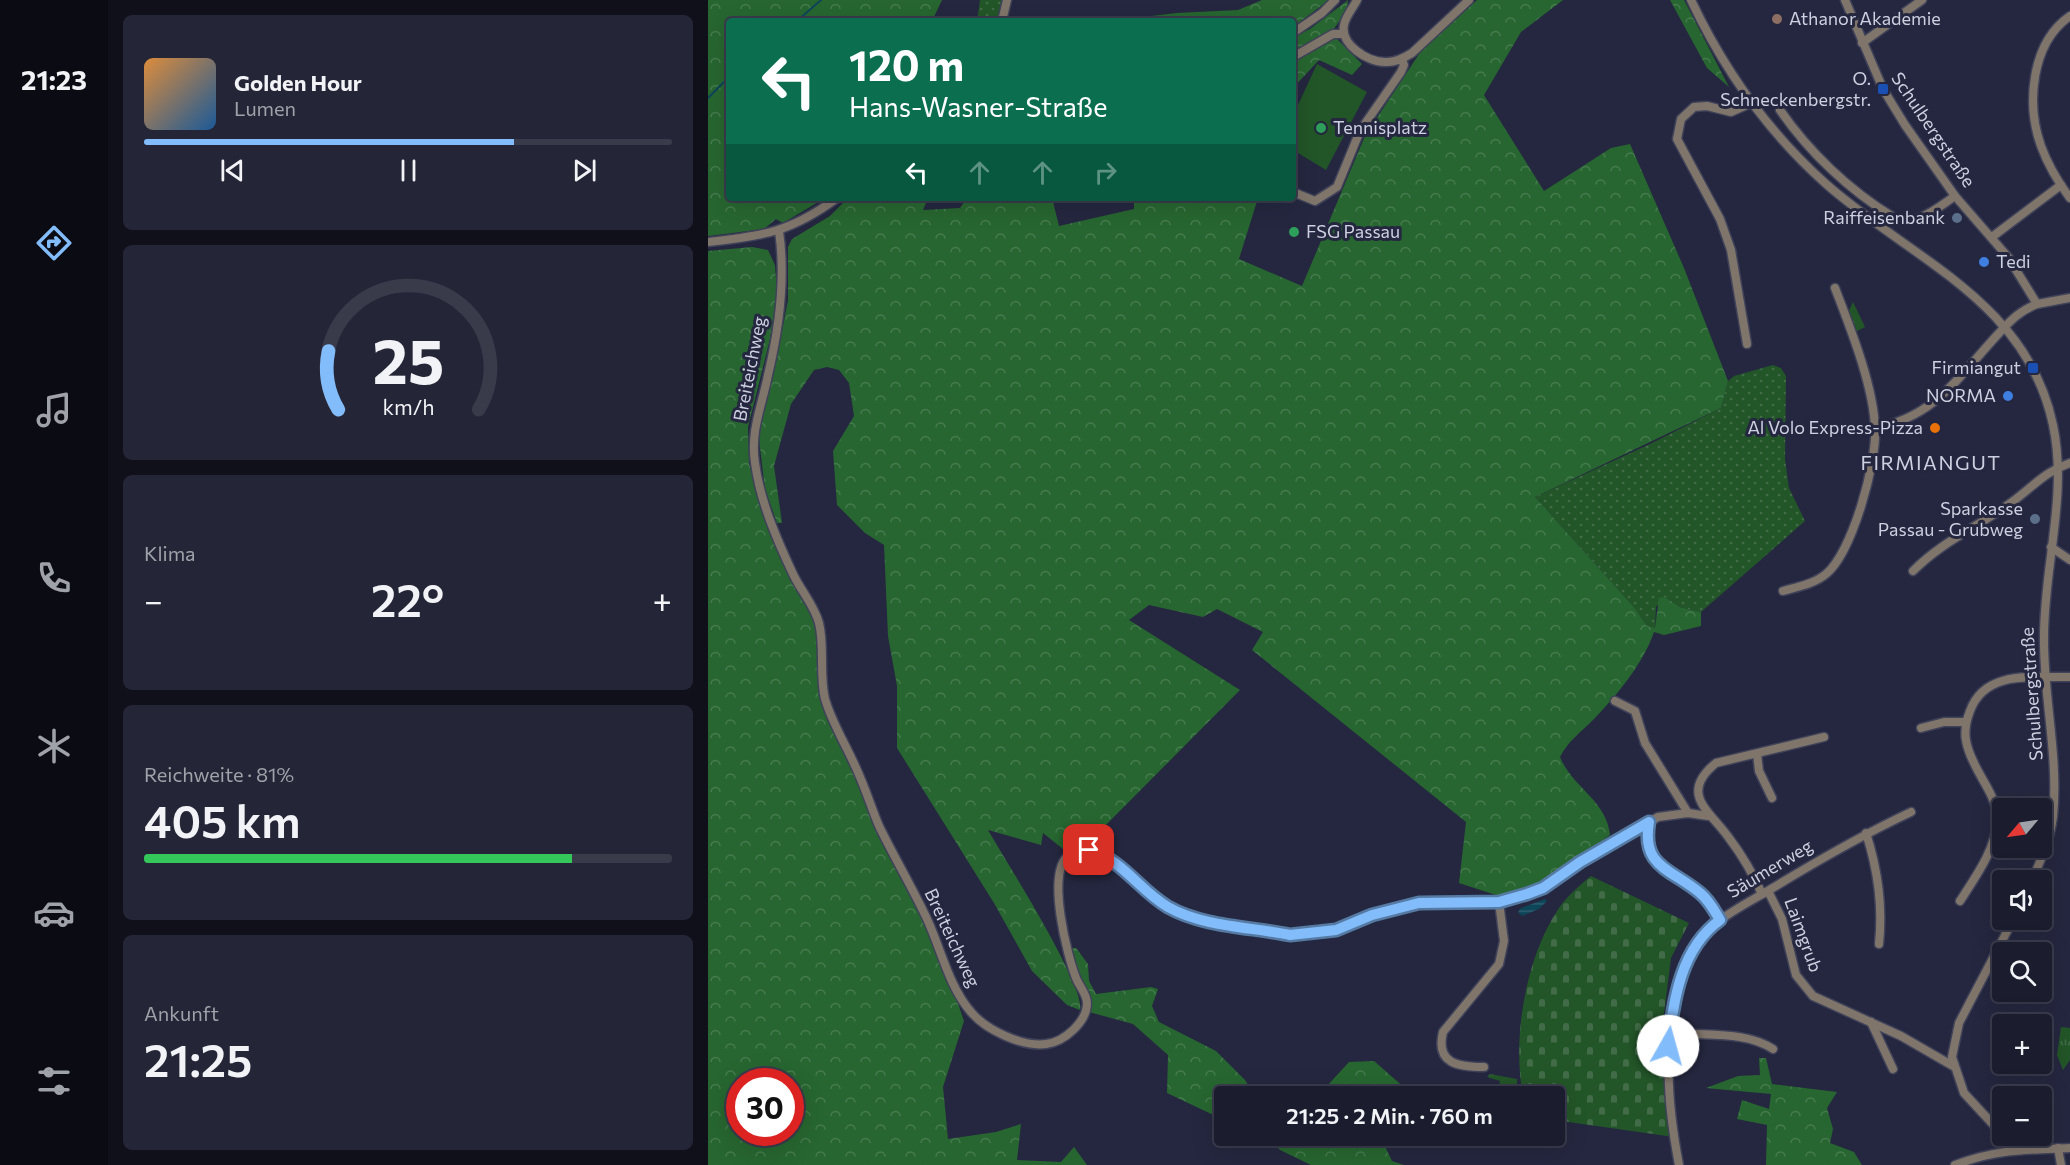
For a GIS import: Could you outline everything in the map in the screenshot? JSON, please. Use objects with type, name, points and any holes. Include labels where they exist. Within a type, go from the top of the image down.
[{"type":"street","points":[[1003,18],[1007,0]]},
{"type":"street","points":[[1296,31],[1322,13],[1335,0]]},
{"type":"street","points":[[1357,0],[1344,23],[1343,34],[1350,46],[1373,60],[1386,62],[1402,60],[1412,53],[1469,0]]},
{"type":"street","name":"Schulbergstraße","points":[[1691,0],[1704,28],[1751,104],[1824,182],[1857,210],[1955,279],[2004,326],[2025,353],[2044,392],[2054,426],[2058,467],[2044,616],[2045,676],[2054,780],[2052,819],[2043,855],[2036,870]]},
{"type":"street","name":"Schulbergstraße","points":[[1845,0],[1883,89],[1955,196],[2008,257],[2037,304]]},
{"type":"street","points":[[1862,43],[1922,0]]},
{"type":"street","points":[[2070,16],[2051,33],[2043,49],[2038,63],[2034,91],[2034,114],[2040,145],[2070,198]]},
{"type":"street","points":[[1296,55],[1333,34],[1343,34]]},
{"type":"street","points":[[1296,193],[1316,201],[1337,187],[1360,131],[1401,72],[1404,64],[1402,60]]},
{"type":"street","points":[[1747,344],[1731,250],[1720,219],[1677,139],[1681,119],[1694,107],[1707,106],[1731,112],[1751,104]]},
{"type":"street","points":[[1780,110],[1795,131],[1822,160],[1893,216],[1904,222],[1918,219],[1955,196]]},
{"type":"street","points":[[1992,237],[2061,185]]},
{"type":"street","points":[[708,242],[779,231],[818,212],[833,201]]},
{"type":"street","name":"Breiteichweg","points":[[779,231],[782,263],[777,332],[768,378],[756,418],[753,445],[759,485],[786,556],[820,626],[823,683],[832,717],[879,825],[928,921],[957,991],[976,1018],[1012,1037],[1046,1044],[1070,1032],[1083,1017],[1087,1003],[1086,996],[1075,977],[1059,901],[1060,871],[1064,860],[1076,851],[1089,850],[1105,855],[1161,902],[1187,915],[1290,935],[1336,930],[1372,915],[1419,903],[1499,902],[1543,888],[1587,857],[1649,822],[1671,814],[1688,813],[1708,816]]},
{"type":"street","points":[[1784,591],[1825,575],[1841,553],[1867,486],[1873,460],[1875,428],[1866,380],[1835,288]]},
{"type":"street","points":[[1875,428],[1896,424],[1932,405],[1953,387],[1982,349],[2014,316],[2037,304],[2070,298]]},
{"type":"street","points":[[1913,571],[1938,547],[2013,501],[2042,476],[2070,463]]},
{"type":"street","points":[[2051,547],[2070,560]]},
{"type":"street","points":[[1960,901],[1993,838],[1998,817],[1991,795],[1969,753],[1965,739],[1966,722],[1977,698],[1994,684],[2045,676],[2070,677]]},
{"type":"street","points":[[1614,701],[1635,711],[1645,743],[1684,802],[1688,813]]},
{"type":"street","points":[[1921,728],[1944,722],[1966,722]]},
{"type":"street","points":[[1708,816],[1698,795],[1700,783],[1706,771],[1716,763],[1732,757],[1757,754],[1824,737]]},
{"type":"street","points":[[1757,754],[1759,771],[1772,798]]},
{"type":"street","name":"Säumerweg","points":[[1679,1165],[1668,1082],[1670,1032],[1686,960],[1698,940],[1720,920],[1765,892],[1866,833],[1911,812]]},
{"type":"street","name":"Laimgrub","points":[[1708,816],[1734,844],[1782,919],[1796,975],[1804,987],[1823,1002],[1871,1022],[1953,1066]]},
{"type":"street","points":[[1649,822],[1648,844],[1654,860],[1703,895],[1720,920]]},
{"type":"street","points":[[1866,833],[1877,866],[1881,925],[1879,944]]},
{"type":"street","points":[[1484,1067],[1466,1067],[1455,1064],[1449,1061],[1441,1047],[1443,1032],[1499,964],[1504,941],[1499,902]]},
{"type":"street","points":[[1991,1122],[1964,1093],[1953,1066],[1953,1048],[1959,1023],[2008,930]]},
{"type":"street","points":[[1871,1022],[1893,1069]]},
{"type":"street","points":[[1670,1032],[1740,1038],[1762,1042],[1773,1048]]},
{"type":"street","points":[[1955,1165],[1976,1157],[2017,1148],[2070,1148]]},
{"type":"street","points":[[2058,1148],[2061,1165]]},
{"type":"green space","points":[[708,0],[942,0],[933,18],[726,18],[726,201],[820,201],[783,223],[776,219],[764,229],[708,236]]},
{"type":"green space","points":[[980,0],[1007,0],[1000,18],[977,18]]},
{"type":"green space","points":[[1262,0],[1329,0],[1296,25],[1296,18],[1134,18],[1177,13],[1238,10]]},
{"type":"green space","points":[[1348,0],[1347,10],[1331,33],[1362,64],[1352,75],[1319,60],[1296,85],[1296,36],[1310,29]]},
{"type":"green space","points":[[1477,0],[1563,0],[1521,32],[1484,95],[1544,191],[1611,148],[1630,144],[1684,268],[1728,381],[1721,408],[1535,497],[1634,607],[1647,626],[1655,628],[1659,598],[1665,597],[1680,607],[1701,612],[1701,626],[1664,635],[1654,632],[1643,656],[1620,689],[1603,710],[1571,741],[1560,757],[1565,768],[1603,813],[1610,835],[1545,881],[1502,897],[1459,883],[1466,822],[1252,650],[1263,632],[1217,609],[1203,617],[1149,605],[1129,620],[1240,690],[1088,843],[1063,849],[1043,833],[1041,845],[988,830],[1058,951],[1079,997],[1080,1010],[1067,1005],[1032,971],[994,903],[897,748],[897,686],[888,636],[884,545],[865,533],[837,505],[833,451],[854,416],[849,383],[839,370],[827,367],[814,370],[791,404],[774,466],[782,523],[777,523],[765,489],[759,439],[764,406],[773,377],[788,300],[788,247],[792,239],[830,216],[845,201],[927,201],[923,210],[960,208],[965,201],[1053,201],[1059,226],[1134,209],[1134,201],[1257,201],[1239,259],[1302,286],[1365,136],[1421,51]]},
{"type":"green space","points":[[1670,0],[1684,0],[1729,87],[1707,68]]},
{"type":"green space","name":"Tennisplatz","points":[[1317,64],[1367,92],[1326,170],[1296,152],[1296,104],[1298,105]]},
{"type":"green space","points":[[752,247],[768,250],[775,265],[777,294],[770,339],[748,427],[749,463],[759,499],[812,610],[816,631],[818,674],[825,707],[899,863],[952,986],[964,1021],[943,1087],[948,1139],[996,1132],[1021,1124],[1017,1160],[1061,1162],[1074,1147],[1087,1165],[708,1165],[708,251]]},
{"type":"green space","points":[[1853,302],[1865,327],[1853,333],[1847,315]]},
{"type":"green space","points":[[1773,365],[1781,368],[1786,376],[1785,459],[1789,488],[1805,521],[1701,612],[1680,607],[1665,597],[1656,607],[1655,629],[1647,626],[1634,607],[1535,497],[1721,408],[1728,381],[1734,376]]},
{"type":"green space","points":[[1591,876],[1689,923],[1671,958],[1661,1038],[1674,1137],[1565,1122],[1565,1086],[1522,1086],[1519,1050],[1524,999],[1530,974],[1547,928],[1570,895]]},
{"type":"green space","points":[[1071,948],[1076,948],[1088,964],[1089,981],[1096,994],[1151,987],[1158,989],[1152,1006],[1159,1022],[1216,1051],[1249,1086],[1214,1086],[1214,1115],[1167,1093],[1168,1055],[1133,1024],[1089,1012]]},
{"type":"green space","points":[[2061,1027],[2070,1028],[2070,1060],[2063,1070],[2057,1055]]},
{"type":"green space","points":[[1759,1058],[1766,1058],[1772,1084],[1837,1092],[1827,1108],[1833,1129],[1830,1143],[1854,1152],[1862,1165],[1766,1165],[1767,1125],[1737,1119],[1742,1100],[1769,1109],[1771,1094],[1706,1088],[1738,1076],[1760,1075]]},
{"type":"green space","points":[[1374,1061],[1403,1086],[1327,1086],[1349,1062]]},
{"type":"green space","points":[[1490,1074],[1517,1079],[1517,1086],[1499,1086],[1500,1081],[1487,1077]]},
{"type":"green space","points":[[1276,1146],[1385,1146],[1392,1161],[1404,1165],[1311,1165]]},
{"type":"water","points":[[1545,899],[1547,901],[1539,909],[1522,916],[1518,912],[1521,908]]},
{"type":"waterway","points":[[800,18],[821,0]]},
{"type":"waterway","points":[[708,98],[726,80]]},
{"type":"place","name":"Athanor Akademie","points":[[1777,19]]},
{"type":"place","name":"O. Schneckenbergstr.","points":[[1883,89]]},
{"type":"place","name":"Tennisplatz","points":[[1321,128]]},
{"type":"place","name":"Raiffeisenbank","points":[[1957,218]]},
{"type":"place","name":"FSG Passau","points":[[1294,232]]},
{"type":"place","name":"Tedi","points":[[1984,262]]},
{"type":"place","name":"Firmiangut","points":[[2033,368]]},
{"type":"place","name":"NORMA","points":[[2008,396]]},
{"type":"place","name":"Al Volo Express-Pizza","points":[[1935,428]]},
{"type":"place","name":"Sparkasse Passau - Grubweg","points":[[2035,519]]},
{"type":"district","name":"FIRMIANGUT","points":[[1931,463]]},
{"type":"route","points":[[1089,850],[1105,855],[1134,878],[1148,893],[1187,915],[1290,935],[1336,930],[1372,915],[1419,903],[1499,902],[1533,892],[1649,822],[1648,844],[1654,860],[1703,895],[1710,902],[1720,920],[1698,940],[1686,960],[1676,996],[1668,1046]]}]
